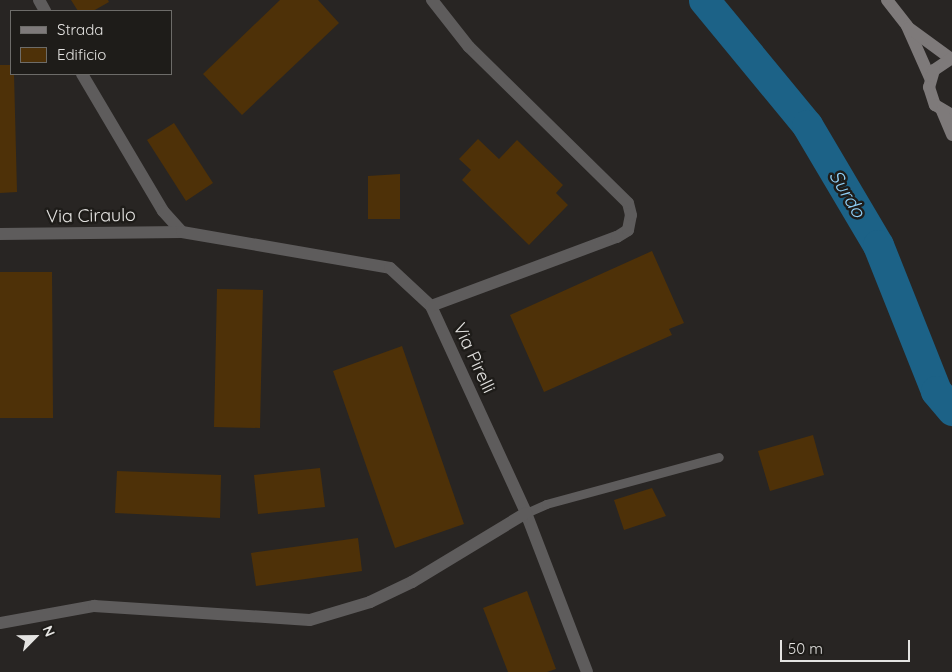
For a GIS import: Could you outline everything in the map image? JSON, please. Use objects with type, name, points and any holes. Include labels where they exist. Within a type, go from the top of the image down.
[{"type":"main road","points":[[887,0],[906,26],[930,78],[931,96],[947,113],[952,134]]},
{"type":"main road","points":[[906,26],[951,58],[941,63],[930,78]]},
{"type":"street","points":[[431,306],[617,237],[628,230],[632,215],[628,203],[469,47],[432,0]]},
{"type":"street","points":[[83,75],[164,211],[182,232]]},
{"type":"street","name":"Via Pirelli","points":[[182,232],[390,268],[431,306],[526,513],[586,672]]},
{"type":"street","name":"Via Ciraulo","points":[[0,234],[182,232]]},
{"type":"street","points":[[0,623],[94,606],[310,620],[370,602],[412,582],[526,513]]},
{"type":"lane","points":[[526,513],[546,504],[719,457]]},
{"type":"building","points":[[71,0],[108,0],[109,2],[95,10],[77,10]]},
{"type":"building","points":[[280,0],[318,0],[339,23],[242,115],[203,74]]},
{"type":"building","points":[[0,65],[10,65],[10,75],[14,75],[17,192],[0,193]]},
{"type":"building","points":[[174,123],[213,183],[186,201],[147,140]]},
{"type":"building","points":[[478,139],[499,159],[517,140],[563,185],[556,193],[568,205],[529,245],[462,180],[471,170],[459,159]]},
{"type":"building","points":[[400,174],[400,219],[368,219],[368,176]]},
{"type":"building","points":[[652,251],[684,323],[669,329],[672,335],[544,392],[510,315]]},
{"type":"building","points":[[0,272],[52,272],[53,418],[0,418]]},
{"type":"building","points":[[217,289],[263,290],[260,428],[214,427]]},
{"type":"building","points":[[402,346],[464,524],[395,548],[333,371]]},
{"type":"building","points":[[813,435],[824,475],[770,491],[758,451]]},
{"type":"building","points":[[320,468],[325,507],[258,514],[254,475]]},
{"type":"building","points":[[117,471],[221,475],[220,518],[115,513]]},
{"type":"building","points":[[652,488],[666,516],[624,530],[614,500]]},
{"type":"building","points":[[358,538],[362,571],[256,586],[251,553]]},
{"type":"building","points":[[527,591],[556,669],[547,672],[508,672],[483,608]]},
{"type":"waterway","name":"Surdo","points":[[704,0],[807,125],[878,245],[936,391],[952,410]]}]
